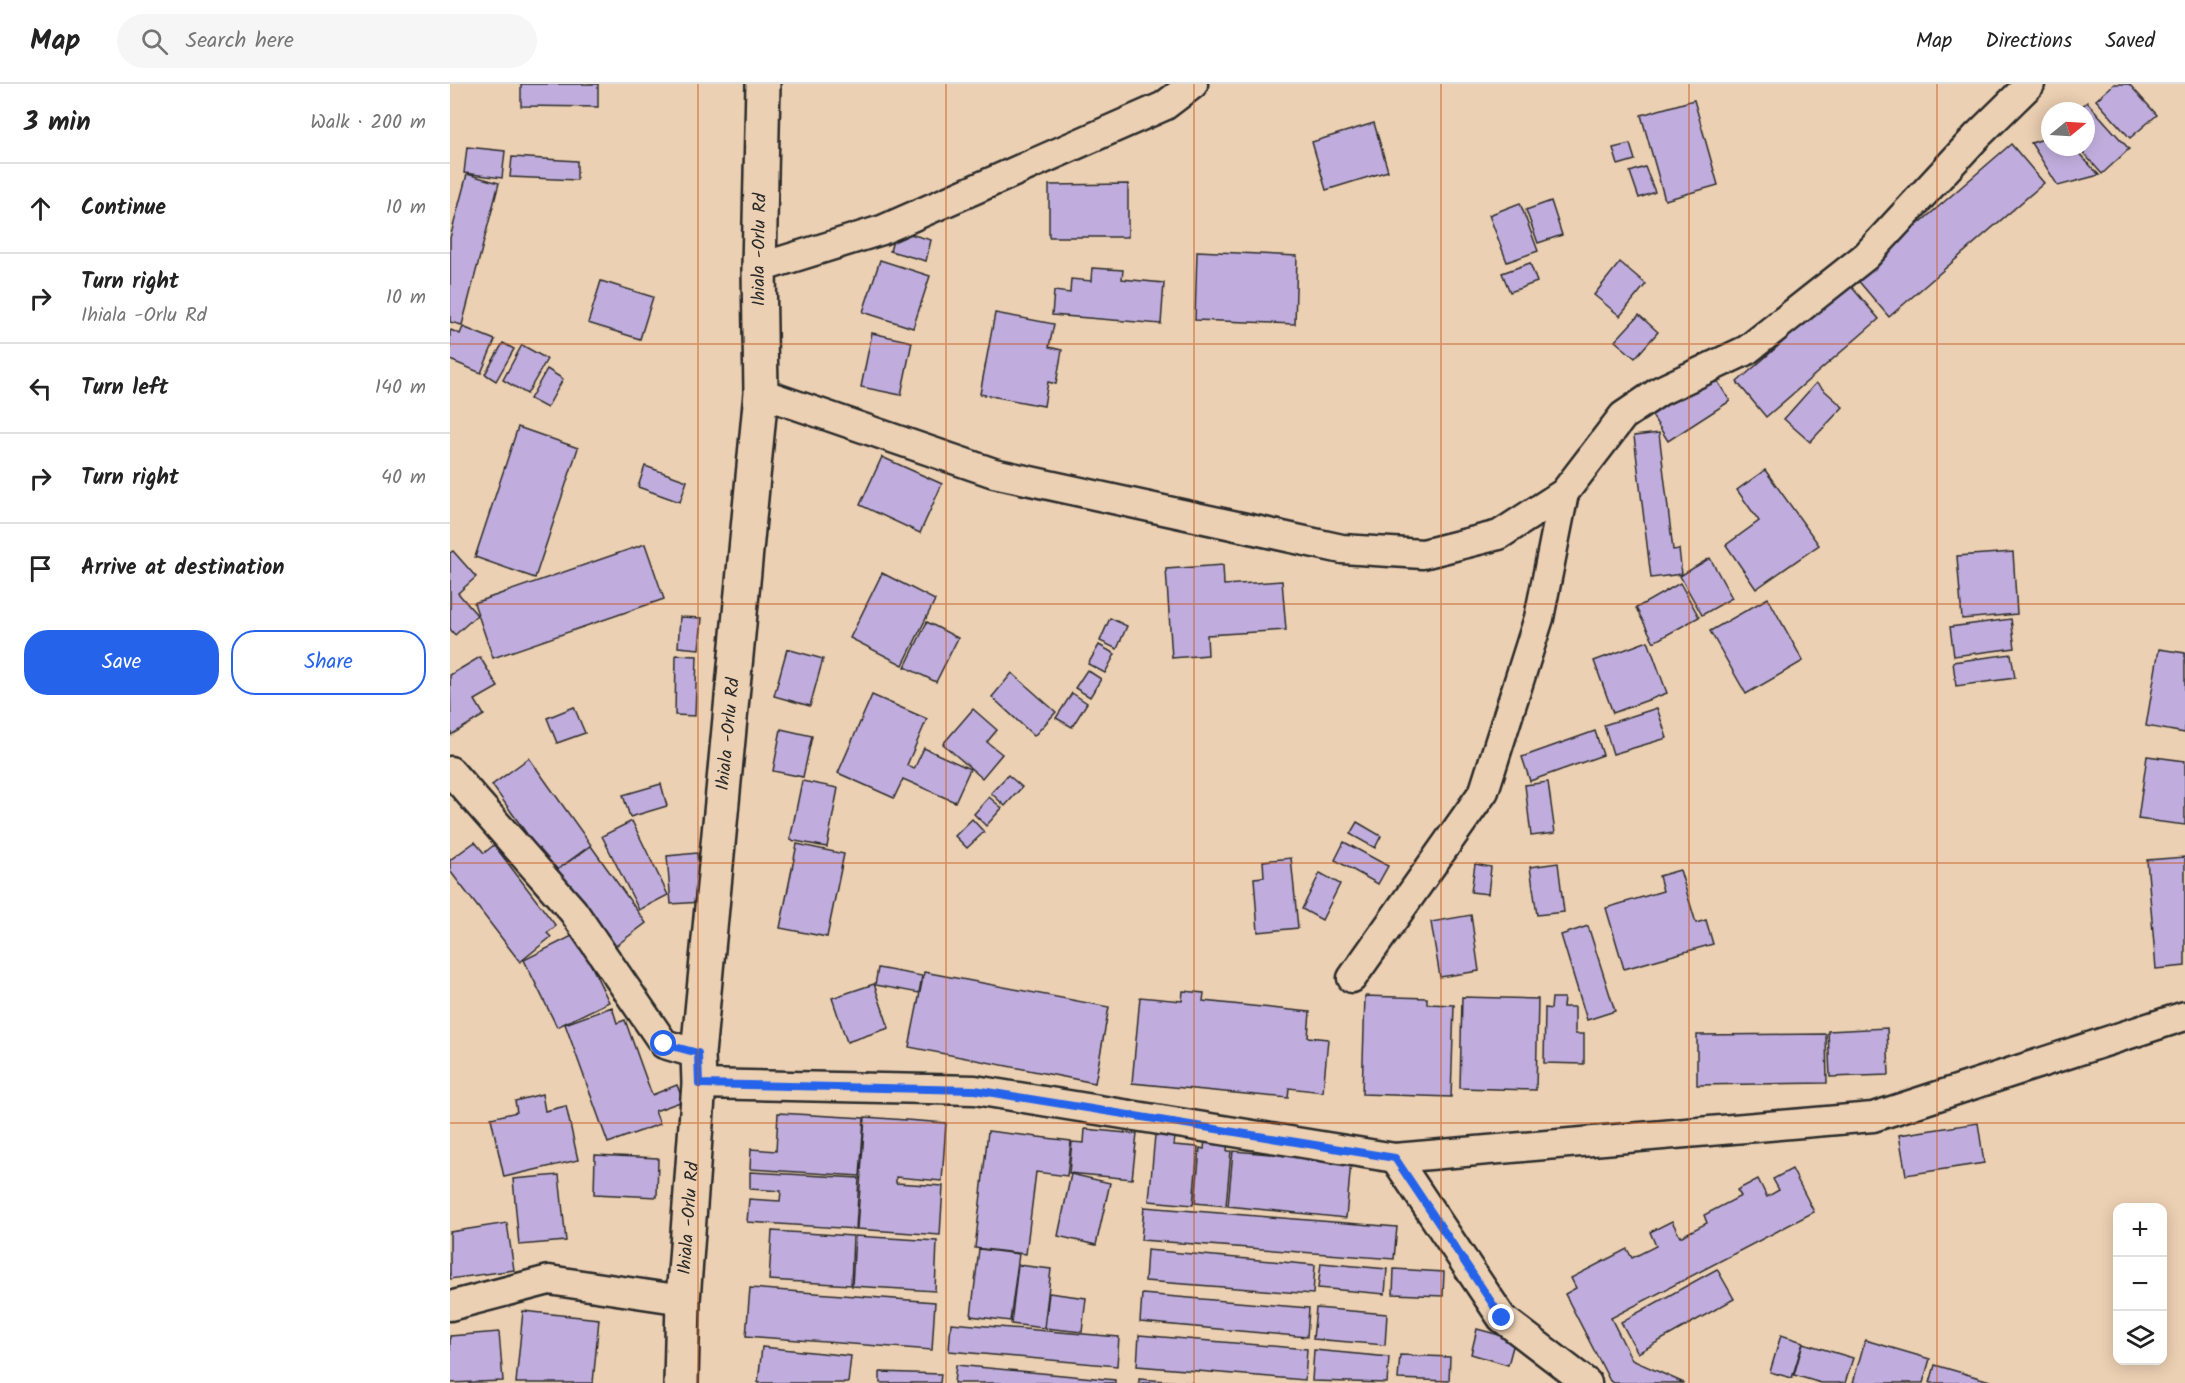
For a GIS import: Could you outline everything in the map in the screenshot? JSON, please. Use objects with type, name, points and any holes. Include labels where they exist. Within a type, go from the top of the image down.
[{"type":"main road","name":"Ihiala -Orlu Rd","points":[[681,1383],[683,1300],[699,1069],[761,393],[759,268],[763,84]]},
{"type":"street","points":[[759,268],[882,230],[1164,106],[1193,84]]},
{"type":"street","points":[[761,393],[994,473],[1342,549],[1423,554],[1499,535],[1564,493],[1623,416],[1660,392],[1747,350],[1866,256],[1977,136],[2030,84]]},
{"type":"street","points":[[1352,978],[1484,791],[1539,618],[1564,493]]},
{"type":"street","points":[[450,771],[573,911],[664,1044],[699,1069],[975,1090],[1395,1158],[1873,1117],[2185,1016]]},
{"type":"street","points":[[1395,1158],[1502,1318],[1587,1383]]},
{"type":"street","points":[[450,1306],[549,1280],[683,1300]]},
{"type":"building","points":[[521,84],[598,84],[598,107],[521,106]]},
{"type":"building","points":[[2114,84],[2129,84],[2157,115],[2130,138],[2096,100]]},
{"type":"building","points":[[1694,100],[1718,185],[1665,200],[1641,115]]},
{"type":"building","points":[[2095,111],[2129,149],[2102,174],[2086,156],[2095,156]]},
{"type":"building","points":[[1374,123],[1388,171],[1326,190],[1312,142]]},
{"type":"building","points":[[2041,140],[2041,156],[2081,156],[2099,175],[2058,186],[2031,143]]},
{"type":"building","points":[[1630,144],[1635,160],[1618,165],[1613,148]]},
{"type":"building","points":[[2011,144],[2044,183],[1889,317],[1856,278]]},
{"type":"building","points":[[467,147],[505,151],[502,178],[464,173]]},
{"type":"building","points":[[512,157],[577,161],[577,180],[510,177]]},
{"type":"building","points":[[1645,167],[1655,192],[1639,198],[1630,172]]},
{"type":"building","points":[[467,174],[499,183],[462,325],[450,322],[450,238]]},
{"type":"building","points":[[1128,184],[1128,237],[1049,237],[1049,185]]},
{"type":"building","points":[[1551,201],[1562,235],[1538,243],[1526,210]]},
{"type":"building","points":[[1520,203],[1538,251],[1507,262],[1489,215]]},
{"type":"building","points":[[896,230],[931,240],[926,261],[890,251]]},
{"type":"building","points":[[1197,251],[1297,256],[1295,324],[1195,320]]},
{"type":"building","points":[[880,260],[930,276],[913,328],[863,312]]},
{"type":"building","points":[[1620,262],[1646,284],[1620,316],[1594,295]]},
{"type":"building","points":[[1530,263],[1537,282],[1510,292],[1502,273]]},
{"type":"building","points":[[1092,268],[1123,270],[1122,279],[1164,283],[1161,324],[1052,315],[1054,291],[1070,293],[1071,279],[1091,281]]},
{"type":"building","points":[[601,281],[653,297],[640,339],[588,323]]},
{"type":"building","points":[[1849,284],[1879,319],[1766,417],[1737,382]]},
{"type":"building","points":[[995,313],[1054,324],[1049,347],[1062,350],[1056,384],[1048,382],[1044,406],[980,394]]},
{"type":"building","points":[[1639,315],[1658,332],[1635,358],[1615,341]]},
{"type":"building","points":[[463,327],[495,340],[481,373],[450,360],[451,330],[460,334]]},
{"type":"building","points":[[872,333],[912,342],[901,395],[861,387]]},
{"type":"building","points":[[503,343],[514,349],[496,381],[485,374]]},
{"type":"building","points":[[522,345],[547,359],[527,394],[503,380]]},
{"type":"building","points":[[547,369],[563,379],[547,408],[530,399]]},
{"type":"building","points":[[1713,374],[1730,401],[1668,441],[1651,414]]},
{"type":"building","points":[[1816,383],[1843,407],[1810,442],[1784,419]]},
{"type":"building","points":[[518,427],[578,448],[535,578],[475,557]]},
{"type":"building","points":[[1659,433],[1673,550],[1679,549],[1682,574],[1651,578],[1634,436]]},
{"type":"building","points":[[882,457],[942,484],[920,533],[860,505]]},
{"type":"building","points":[[645,466],[687,481],[680,502],[638,487]]},
{"type":"building","points":[[1765,470],[1819,545],[1756,589],[1726,545],[1759,521],[1737,490]]},
{"type":"building","points":[[645,544],[664,599],[493,658],[474,603]]},
{"type":"building","points":[[453,551],[476,577],[458,593],[477,615],[455,635],[450,629],[450,553]]},
{"type":"building","points":[[2013,552],[2017,614],[1962,619],[1957,556]]},
{"type":"building","points":[[1710,558],[1732,598],[1702,615],[1680,576]]},
{"type":"building","points":[[1223,565],[1224,585],[1282,581],[1286,630],[1207,635],[1208,655],[1172,658],[1166,569]]},
{"type":"building","points":[[882,573],[935,600],[903,665],[850,638]]},
{"type":"building","points":[[1680,583],[1699,617],[1654,642],[1636,608]]},
{"type":"building","points":[[1768,598],[1803,661],[1746,694],[1710,631]]},
{"type":"building","points":[[680,617],[702,618],[699,649],[678,647]]},
{"type":"building","points":[[1110,618],[1127,626],[1117,649],[1100,641]]},
{"type":"building","points":[[2011,619],[2015,648],[1954,656],[1950,627]]},
{"type":"building","points":[[927,622],[958,638],[936,682],[905,667]]},
{"type":"building","points":[[1648,641],[1667,693],[1613,713],[1594,661]]},
{"type":"building","points":[[1099,645],[1115,654],[1105,673],[1088,664]]},
{"type":"building","points":[[787,649],[823,659],[810,706],[774,696]]},
{"type":"building","points":[[2159,649],[2185,653],[2185,733],[2146,726]]},
{"type":"building","points":[[2011,654],[2015,678],[1956,686],[1953,662]]},
{"type":"building","points":[[676,655],[697,656],[695,716],[675,715]]},
{"type":"building","points":[[480,657],[498,687],[475,700],[484,715],[451,735],[450,675]]},
{"type":"building","points":[[1087,670],[1101,679],[1090,697],[1075,688]]},
{"type":"building","points":[[1012,673],[1056,712],[1034,736],[992,697]]},
{"type":"building","points":[[1072,693],[1087,703],[1072,727],[1056,718]]},
{"type":"building","points":[[872,695],[927,719],[907,765],[914,769],[924,748],[970,769],[955,802],[903,779],[894,798],[838,773]]},
{"type":"building","points":[[574,707],[585,733],[557,743],[547,718]]},
{"type":"building","points":[[1657,708],[1667,738],[1613,754],[1604,725]]},
{"type":"building","points":[[973,709],[997,730],[987,742],[1002,754],[982,778],[943,744]]},
{"type":"building","points":[[781,729],[812,736],[803,777],[773,771]]},
{"type":"building","points":[[1595,731],[1603,755],[1530,781],[1522,757]]},
{"type":"building","points":[[2147,756],[2185,761],[2185,825],[2138,819]]},
{"type":"building","points":[[529,758],[591,845],[554,872],[492,785]]},
{"type":"building","points":[[1008,775],[1022,787],[1005,806],[991,793]]},
{"type":"building","points":[[802,781],[838,788],[827,847],[790,840]]},
{"type":"building","points":[[1548,782],[1555,833],[1531,836],[1525,785]]},
{"type":"building","points":[[661,784],[667,806],[630,817],[623,795]]},
{"type":"building","points":[[989,797],[1002,808],[986,826],[974,814]]},
{"type":"building","points":[[972,819],[984,832],[967,848],[955,836]]},
{"type":"building","points":[[632,821],[668,895],[639,910],[602,836]]},
{"type":"building","points":[[1357,822],[1381,836],[1375,848],[1350,834]]},
{"type":"building","points":[[475,842],[484,853],[494,845],[556,926],[547,933],[551,937],[520,962],[450,871],[450,860]]},
{"type":"building","points":[[1344,842],[1388,866],[1378,884],[1335,860]]},
{"type":"building","points":[[797,844],[844,854],[827,937],[780,928]]},
{"type":"building","points":[[591,846],[646,923],[613,948],[557,870]]},
{"type":"building","points":[[697,853],[701,902],[671,904],[667,856]]},
{"type":"building","points":[[2185,857],[2185,966],[2156,969],[2147,860]]},
{"type":"building","points":[[1291,858],[1298,928],[1258,932],[1254,878],[1264,877],[1263,861]]},
{"type":"building","points":[[1558,863],[1564,912],[1537,915],[1530,867]]},
{"type":"building","points":[[1475,864],[1491,867],[1488,894],[1471,892]]},
{"type":"building","points":[[1680,870],[1696,923],[1706,920],[1713,944],[1624,969],[1606,908],[1663,891],[1659,876]]},
{"type":"building","points":[[1320,873],[1340,884],[1322,920],[1302,909]]},
{"type":"building","points":[[1471,915],[1479,971],[1440,977],[1431,922]]},
{"type":"building","points":[[1588,926],[1615,1011],[1587,1020],[1561,935]]},
{"type":"building","points":[[576,934],[609,1002],[557,1027],[524,960]]},
{"type":"building","points":[[878,968],[922,976],[919,993],[875,985]]},
{"type":"building","points":[[924,972],[1109,1007],[1095,1083],[909,1047]]},
{"type":"building","points":[[874,984],[889,1028],[847,1042],[832,998]]},
{"type":"building","points":[[1183,991],[1204,993],[1203,1001],[1310,1012],[1308,1037],[1328,1039],[1323,1092],[1289,1088],[1288,1098],[1132,1083],[1140,997],[1182,1001]]},
{"type":"building","points":[[1365,996],[1427,998],[1427,1004],[1454,1005],[1451,1097],[1362,1094]]},
{"type":"building","points":[[1462,997],[1538,999],[1536,1090],[1460,1088]]},
{"type":"building","points":[[1552,998],[1564,998],[1563,1007],[1575,1007],[1575,1034],[1584,1034],[1584,1064],[1544,1063],[1545,1008],[1551,1009]]},
{"type":"building","points":[[612,1007],[617,1023],[625,1020],[652,1095],[677,1085],[683,1101],[655,1111],[660,1124],[608,1143],[565,1024]]},
{"type":"building","points":[[1887,1028],[1889,1075],[1830,1077],[1828,1031]]},
{"type":"building","points":[[1826,1034],[1827,1083],[1697,1085],[1697,1035]]},
{"type":"building","points":[[542,1094],[545,1111],[566,1106],[578,1160],[504,1177],[491,1118],[517,1112],[515,1101]]},
{"type":"building","points":[[778,1113],[864,1118],[860,1176],[750,1169],[751,1149],[776,1151]]},
{"type":"building","points":[[865,1117],[946,1123],[942,1181],[896,1177],[896,1183],[943,1186],[940,1235],[857,1229]]},
{"type":"building","points":[[1978,1123],[1984,1163],[1906,1175],[1899,1135]]},
{"type":"building","points":[[1085,1129],[1137,1134],[1132,1179],[1069,1173],[1072,1142],[1084,1143]]},
{"type":"building","points":[[988,1131],[1071,1141],[1067,1176],[1036,1172],[1026,1254],[975,1248]]},
{"type":"building","points":[[1155,1135],[1175,1137],[1174,1145],[1198,1147],[1193,1205],[1149,1201]]},
{"type":"building","points":[[1205,1139],[1228,1141],[1227,1151],[1231,1151],[1226,1206],[1195,1203],[1200,1148],[1204,1149]]},
{"type":"building","points":[[1271,1143],[1289,1145],[1288,1156],[1298,1157],[1299,1147],[1351,1162],[1346,1218],[1228,1206],[1233,1151],[1270,1154]]},
{"type":"building","points":[[595,1155],[658,1158],[657,1197],[594,1194]]},
{"type":"building","points":[[1792,1169],[1814,1212],[1611,1318],[1632,1360],[1684,1383],[1614,1383],[1610,1381],[1565,1294],[1576,1288],[1571,1278],[1627,1249],[1632,1258],[1656,1246],[1650,1232],[1672,1221],[1680,1237],[1707,1223],[1704,1215],[1741,1196],[1737,1190],[1758,1179],[1767,1197],[1779,1190],[1773,1179]]},
{"type":"building","points":[[750,1172],[859,1178],[856,1229],[747,1222],[749,1199],[780,1201],[781,1191],[750,1189]]},
{"type":"building","points":[[1071,1174],[1110,1183],[1096,1245],[1058,1236]]},
{"type":"building","points":[[559,1175],[566,1241],[519,1245],[513,1179]]},
{"type":"building","points":[[1144,1207],[1397,1227],[1394,1259],[1141,1240]]},
{"type":"building","points":[[507,1223],[514,1270],[450,1279],[450,1232]]},
{"type":"building","points":[[772,1231],[853,1236],[851,1285],[769,1280]]},
{"type":"building","points":[[855,1236],[937,1241],[935,1291],[852,1286]]},
{"type":"building","points":[[979,1249],[1019,1254],[1010,1321],[971,1316]]},
{"type":"building","points":[[1147,1250],[1315,1265],[1313,1294],[1145,1281]]},
{"type":"building","points":[[1321,1263],[1387,1269],[1385,1294],[1318,1288]]},
{"type":"building","points":[[1018,1265],[1051,1269],[1044,1328],[1011,1324]]},
{"type":"building","points":[[1394,1269],[1444,1272],[1443,1296],[1393,1294]]},
{"type":"building","points":[[1717,1269],[1734,1299],[1638,1353],[1621,1322]]},
{"type":"building","points":[[750,1288],[935,1302],[932,1350],[746,1336]]},
{"type":"building","points":[[1049,1293],[1086,1298],[1082,1332],[1045,1328]]},
{"type":"building","points":[[1142,1294],[1309,1308],[1307,1337],[1140,1322]]},
{"type":"building","points":[[1316,1308],[1387,1314],[1385,1345],[1313,1339]]},
{"type":"building","points":[[523,1311],[599,1319],[593,1383],[516,1383]]},
{"type":"building","points":[[951,1323],[1119,1337],[1117,1366],[949,1351]]},
{"type":"building","points":[[1477,1329],[1515,1339],[1508,1365],[1471,1354]]},
{"type":"building","points":[[499,1332],[503,1381],[450,1383],[450,1336]]},
{"type":"building","points":[[1139,1335],[1307,1349],[1305,1380],[1137,1366]]},
{"type":"building","points":[[1781,1335],[1803,1342],[1792,1378],[1770,1372]]},
{"type":"building","points":[[1865,1340],[1930,1359],[1923,1383],[1853,1383]]},
{"type":"building","points":[[1803,1343],[1853,1358],[1845,1383],[1821,1383],[1794,1375]]},
{"type":"building","points":[[762,1347],[851,1356],[848,1383],[758,1383]]},
{"type":"building","points":[[1314,1350],[1389,1357],[1387,1383],[1312,1381]]},
{"type":"building","points":[[1400,1355],[1450,1357],[1449,1381],[1398,1379]]},
{"type":"building","points":[[956,1365],[1115,1380],[1115,1383],[954,1383]]},
{"type":"building","points":[[1935,1365],[1997,1383],[1930,1383]]},
{"type":"building","points":[[880,1372],[941,1374],[940,1383],[880,1383]]},
{"type":"building","points":[[1139,1379],[1193,1383],[1139,1383]]},
{"type":"route","points":[[664,1044],[698,1053],[699,1084],[975,1090],[1395,1158],[1502,1318]]}]
